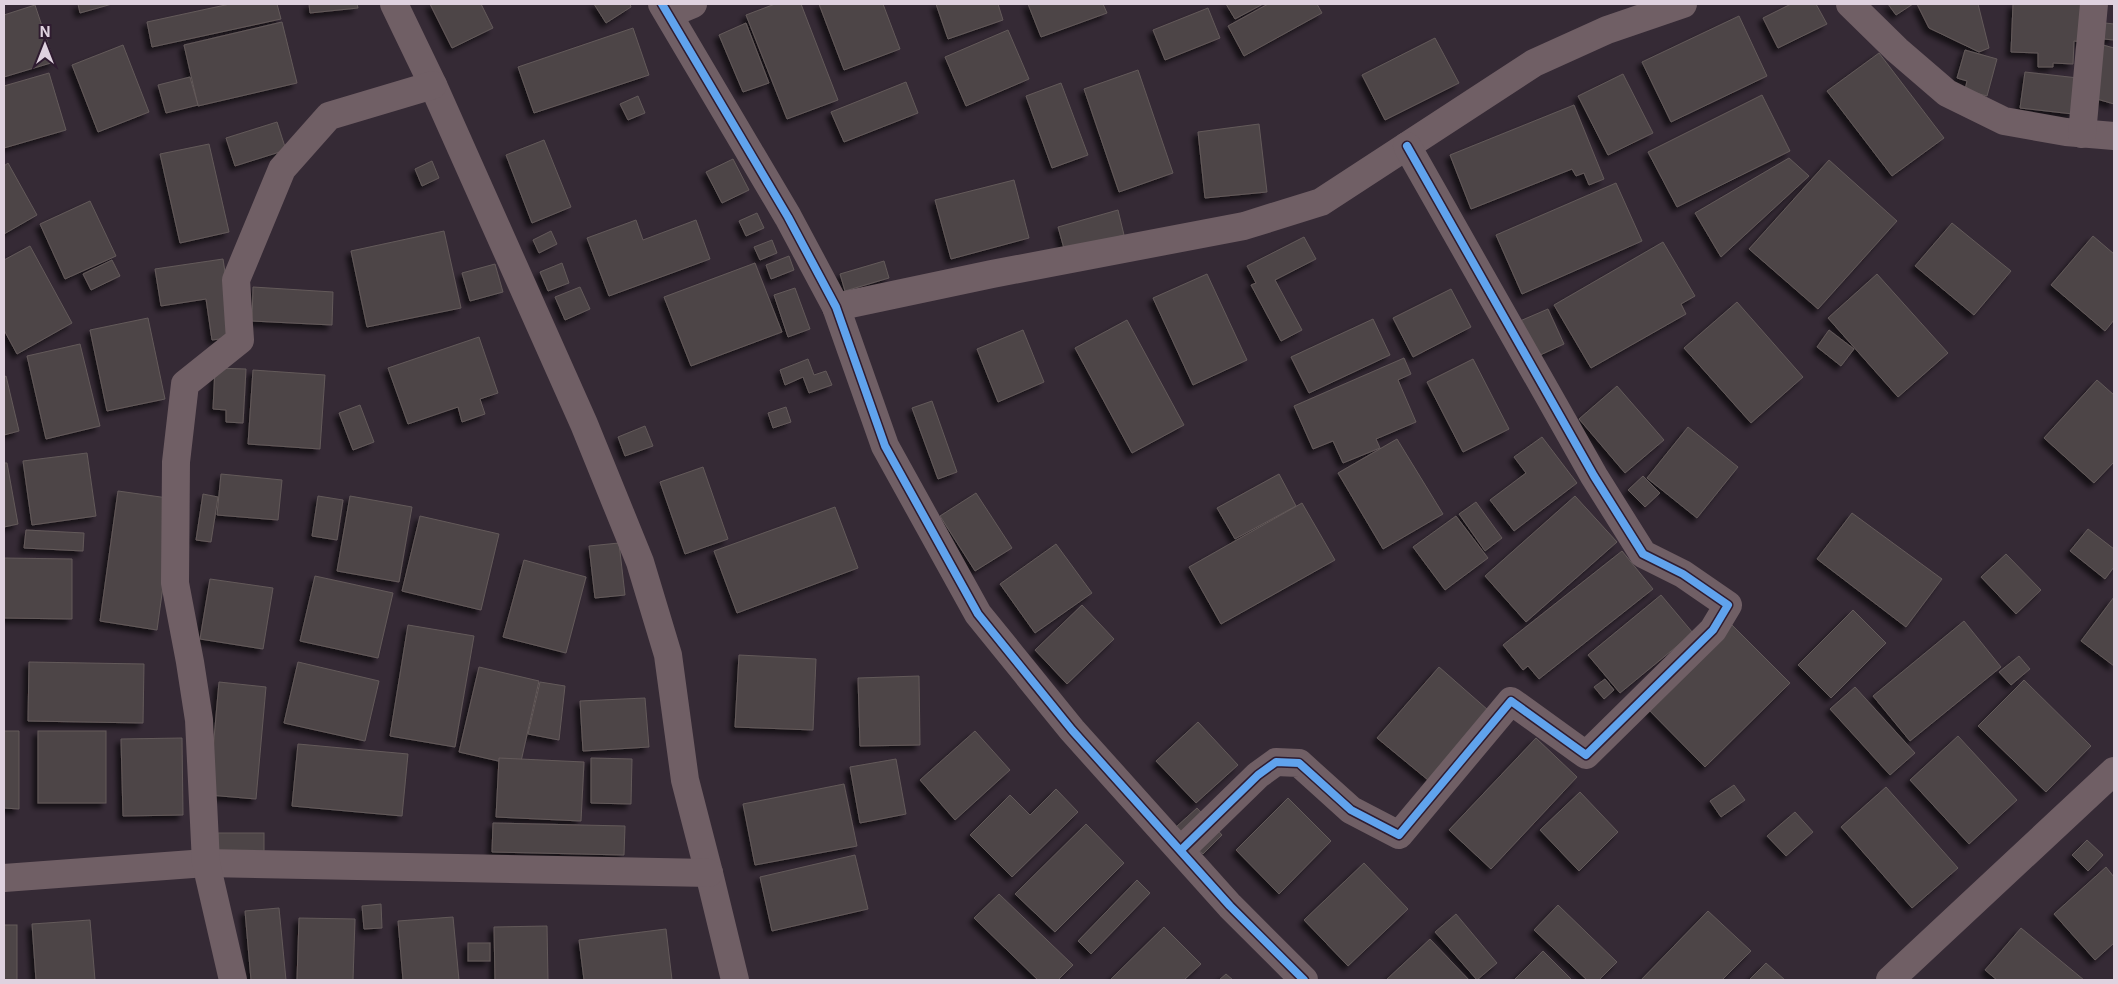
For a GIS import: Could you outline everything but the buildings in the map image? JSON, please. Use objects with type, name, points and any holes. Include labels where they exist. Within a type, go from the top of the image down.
[{"type":"street","points":[[394,4],[433,85],[584,424],[640,562],[668,654],[685,780],[710,873],[735,980]]},
{"type":"street","points":[[836,307],[992,274],[1244,226],[1320,202],[1534,63],[1607,30],[1683,4]]},
{"type":"street","points":[[1850,4],[1897,50],[1947,93],[2004,121],[2082,134],[2114,136]]},
{"type":"street","points":[[2082,134],[2094,4]]},
{"type":"street","points":[[675,7],[836,307],[885,446],[978,614],[1072,730],[1230,906],[1304,980]]},
{"type":"street","points":[[233,980],[206,863],[199,720],[175,583],[176,462],[185,384],[240,340],[236,280],[282,169],[328,116],[433,85]]},
{"type":"street","points":[[1181,850],[1258,775],[1276,762],[1299,762],[1351,810],[1399,835],[1511,701],[1586,755],[1713,630],[1728,605],[1683,574],[1643,554],[1594,476],[1406,146]]},
{"type":"street","points":[[1890,980],[2114,771]]},
{"type":"street","points":[[7,882],[206,863],[710,873]]},
{"type":"cycle path","points":[[662,4],[788,217],[836,307],[885,446],[978,614],[1072,730],[1230,906],[1304,980]]},
{"type":"cycle path","points":[[1181,850],[1258,775],[1276,762],[1299,763],[1351,810],[1399,835],[1511,701],[1586,755],[1713,630],[1728,605],[1683,574],[1643,554],[1594,476],[1407,146]]}]
